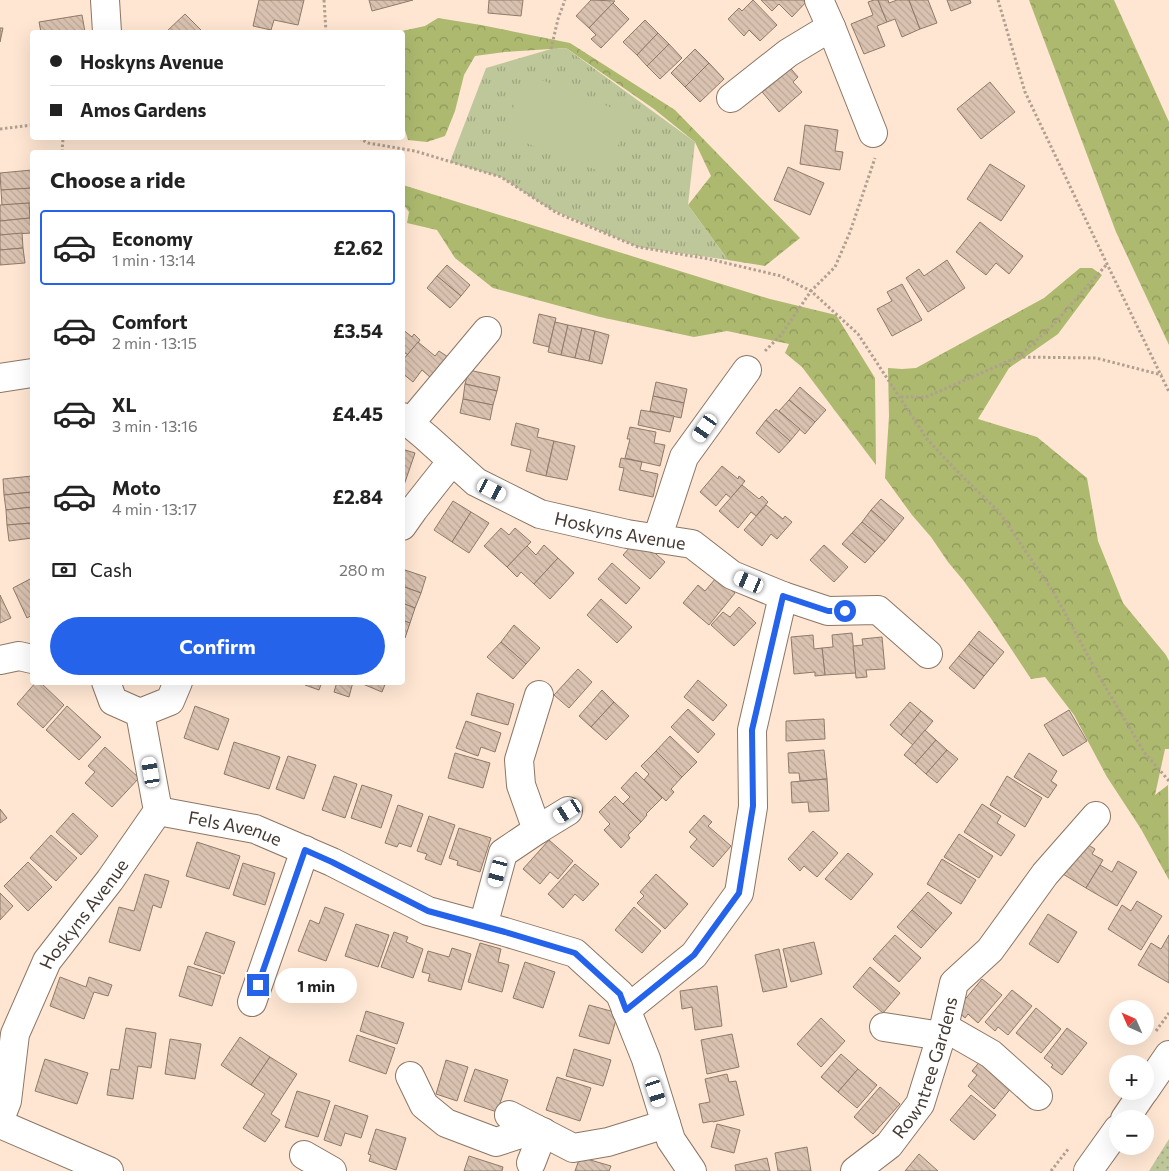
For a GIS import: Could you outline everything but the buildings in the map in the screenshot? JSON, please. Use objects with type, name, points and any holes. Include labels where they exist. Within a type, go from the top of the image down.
[{"type":"street","points":[[105,0],[107,30]]},
{"type":"street","points":[[819,0],[832,27],[873,133]]},
{"type":"street","points":[[731,98],[788,53],[832,27]]},
{"type":"street","points":[[406,420],[486,331]]},
{"type":"street","points":[[657,539],[684,457],[747,370]]},
{"type":"street","points":[[0,378],[30,373]]},
{"type":"street","name":"Hoskyns Avenue","points":[[406,420],[476,482],[540,514],[627,534],[692,544],[732,575],[783,596],[828,611],[878,610],[928,654]]},
{"type":"street","points":[[405,522],[452,461]]},
{"type":"street","points":[[626,1010],[694,955],[739,893],[753,806],[752,730],[783,596]]},
{"type":"street","points":[[0,660],[19,656],[30,659]]},
{"type":"street","points":[[107,685],[113,701],[140,713],[170,701],[177,685]]},
{"type":"street","points":[[537,830],[520,784],[519,760],[539,695]]},
{"type":"street","points":[[140,713],[158,811]]},
{"type":"street","name":"Hoskyns Avenue","points":[[0,1119],[7,1101],[15,1034],[47,961],[110,880],[158,811]]},
{"type":"street","name":"Fels Avenue","points":[[158,811],[255,829],[332,862],[428,911],[575,953],[620,994],[646,1059],[671,1140],[692,1171]]},
{"type":"street","points":[[483,926],[503,853],[568,811]]},
{"type":"street","name":"Rowntree Gardens","points":[[855,1171],[889,1145],[920,1104],[942,1032],[954,983],[990,950],[1045,874],[1096,816]]},
{"type":"street","points":[[252,1002],[305,850]]},
{"type":"street","points":[[884,1027],[942,1032],[991,1054],[1038,1096]]},
{"type":"street","points":[[1154,1078],[1169,1055]]},
{"type":"street","points":[[410,1076],[424,1105],[446,1123],[496,1142],[540,1130]]},
{"type":"street","points":[[509,1115],[573,1148],[608,1142],[666,1124]]},
{"type":"street","points":[[0,1124],[109,1171]]},
{"type":"street","points":[[532,1163],[540,1130]]},
{"type":"street","points":[[1088,1171],[1109,1142]]},
{"type":"street","points":[[304,1155],[332,1171]]},
{"type":"path","points":[[324,0],[326,30]]},
{"type":"path","points":[[550,49],[565,0]]},
{"type":"path","points":[[998,0],[1025,92],[1169,392]]},
{"type":"path","points":[[0,129],[30,125]]},
{"type":"path","points":[[747,370],[781,335],[811,290],[835,267],[850,232],[877,148],[873,133]]},
{"type":"path","points":[[363,140],[368,143],[415,151],[501,177],[557,213],[638,247],[709,259],[781,276],[811,290],[858,334],[927,439],[999,512],[1054,592],[1100,678],[1144,752],[1169,781]]},
{"type":"path","points":[[900,397],[926,397],[1018,357],[1052,326],[1106,264]]},
{"type":"path","points":[[1018,357],[1096,358],[1162,376]]},
{"type":"green space","points":[[1029,0],[1114,0],[1169,122],[1169,345],[1116,232]]},
{"type":"green space","points":[[438,18],[570,43],[675,110],[800,238],[765,266],[728,260],[688,205],[711,176],[695,142],[654,109],[566,48],[475,56],[464,75],[455,111],[445,136],[427,142],[408,140],[405,130],[405,30],[425,26]]},
{"type":"green space","points":[[566,48],[695,142],[688,205],[728,260],[638,247],[550,209],[501,177],[450,162],[486,68],[551,49]]},
{"type":"green space","points":[[526,74],[630,115],[607,174],[503,134]]},
{"type":"green space","points":[[405,186],[770,299],[836,315],[875,378],[876,465],[802,367],[785,353],[789,344],[727,331],[694,337],[600,317],[493,288],[455,258],[437,230],[407,223],[409,212],[405,207]]},
{"type":"green space","points":[[1080,268],[1092,268],[1102,275],[1058,334],[1009,368],[978,419],[1037,437],[1087,478],[1098,541],[1123,603],[1169,661],[1169,749],[1165,749],[1155,795],[1168,785],[1169,880],[1141,829],[1107,777],[1074,715],[1045,677],[1031,679],[990,617],[885,478],[889,416],[888,368],[916,368],[1044,298]]},
{"type":"green space","points":[[1169,1139],[1169,1171],[1149,1171]]},
{"type":"route","points":[[258,985],[305,850],[428,911],[575,953],[620,994],[626,1010],[694,955],[739,893],[753,806],[752,730],[783,596],[828,611],[845,611]]}]
